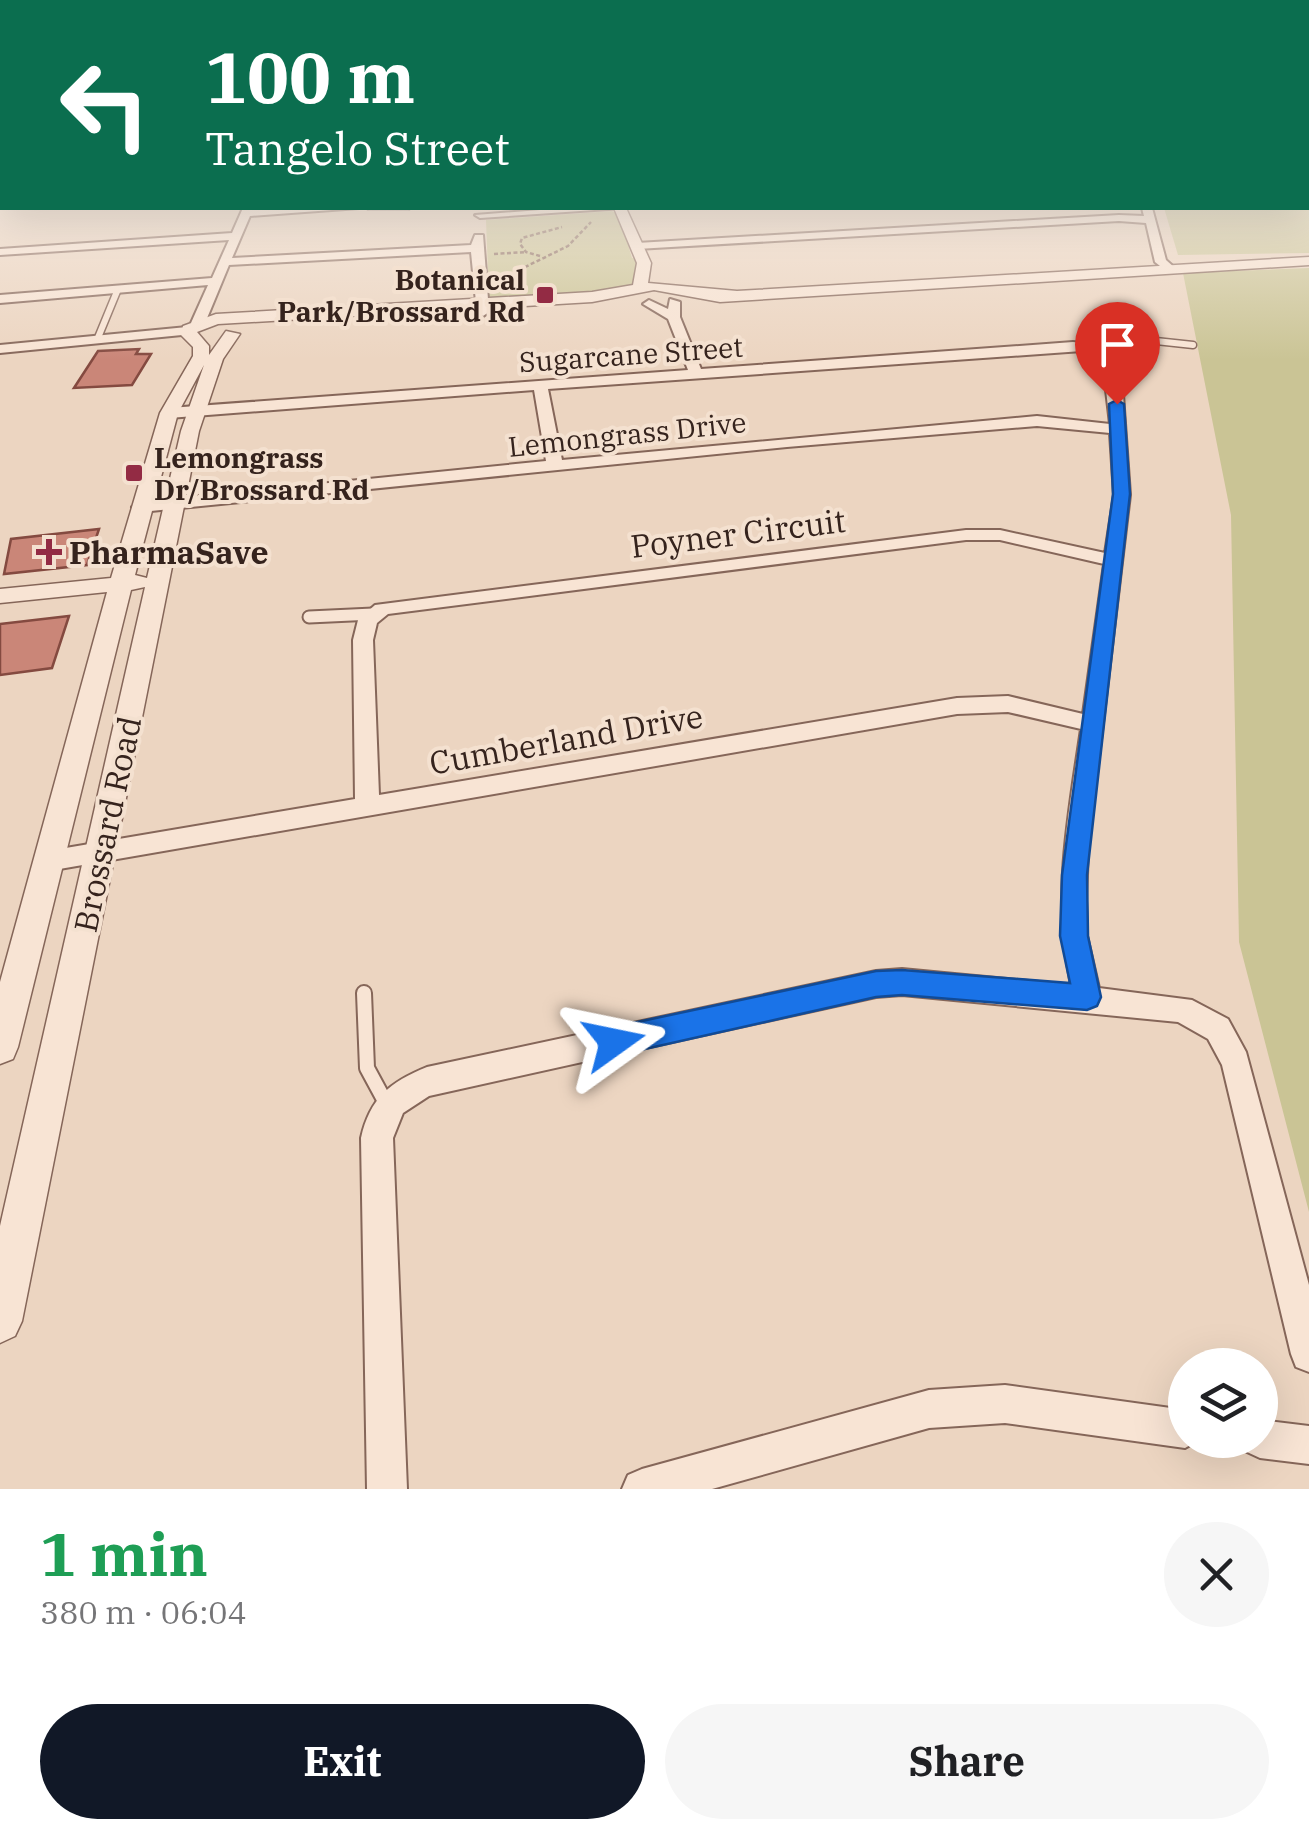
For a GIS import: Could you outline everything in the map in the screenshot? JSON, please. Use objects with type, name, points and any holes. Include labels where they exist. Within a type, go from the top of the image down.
[{"type":"street","points":[[192,331],[207,306],[242,221]]},
{"type":"street","points":[[479,221],[477,251],[482,304]]},
{"type":"street","points":[[625,221],[646,272],[642,297]]},
{"type":"street","points":[[637,246],[652,239],[1060,221]]},
{"type":"street","points":[[1150,221],[1161,262],[1169,268]]},
{"type":"street","points":[[0,252],[236,236]]},
{"type":"street","points":[[652,239],[696,374]]},
{"type":"street","points":[[225,262],[477,251]]},
{"type":"street","points":[[0,348],[192,331],[207,340],[231,326],[482,304],[737,296],[1309,261]]},
{"type":"street","points":[[0,299],[217,281]]},
{"type":"street","points":[[207,306],[231,326]]},
{"type":"street","name":"Brossard Road","points":[[0,1320],[9,1237],[101,852],[174,504],[196,411],[214,359],[231,326]]},
{"type":"street","name":"Brossard Road","points":[[0,1047],[141,507],[169,413],[201,356],[201,346],[192,331]]},
{"type":"street","name":"Sugarcane Street","points":[[169,413],[1074,346],[1096,349]]},
{"type":"street","points":[[1087,997],[1074,936],[1076,849],[1122,494],[1113,364],[1096,349]]},
{"type":"street","points":[[540,385],[555,467]]},
{"type":"street","name":"Lemongrass Drive","points":[[141,507],[1037,421],[1118,428]]},
{"type":"street","name":"Poyner Circuit","points":[[373,614],[396,606],[966,535],[1000,536],[1111,560]]},
{"type":"street","points":[[0,596],[161,579]]},
{"type":"street","points":[[367,806],[363,640],[373,614]]},
{"type":"street","name":"Cumberland Drive","points":[[48,862],[958,706],[1008,704],[1094,724]]},
{"type":"street","points":[[387,1489],[377,1138],[387,1105],[404,1091],[427,1082],[876,984],[902,982],[1087,997],[1197,1014],[1218,1029],[1228,1045],[1309,1354]]},
{"type":"street","points":[[642,1489],[929,1408],[1005,1404],[1168,1426]]},
{"type":"street","points":[[1278,1441],[1309,1445]]},
{"type":"lane","points":[[97,340],[118,290]]},
{"type":"lane","points":[[1096,349],[1128,338],[1194,344]]},
{"type":"lane","name":"Poyner Circuit","points":[[309,617],[373,614]]},
{"type":"lane","points":[[364,992],[368,1068],[387,1105]]},
{"type":"path","points":[[482,304],[509,294],[513,274],[542,256],[566,248],[590,222],[577,224]]},
{"type":"path","points":[[526,252],[520,244],[522,238],[564,226]]},
{"type":"path","points":[[477,251],[542,256]]},
{"type":"shaded area","points":[[486,221],[621,221],[632,258],[639,260],[637,284],[625,291],[489,297]]},
{"type":"shaded area","points":[[1168,221],[1309,221],[1309,253],[1178,255]]},
{"type":"shaded area","points":[[1309,268],[1309,1212],[1239,942],[1231,515],[1183,273]]},
{"type":"building","points":[[139,349],[136,354],[151,354],[132,385],[74,388],[98,351]]},
{"type":"building","points":[[99,529],[87,565],[4,574],[11,539]]},
{"type":"building","points":[[69,616],[52,668],[0,675],[0,624]]},
{"type":"place","name":"Botanical Park/Brossard Rd","points":[[545,295]]},
{"type":"place","name":"Lemongrass Dr/Brossard Rd","points":[[134,473]]},
{"type":"place","name":"PharmaSave","points":[[49,552]]},
{"type":"route","points":[[614,1042],[876,984],[902,982],[1087,997],[1074,936],[1074,875],[1122,494],[1117,404]]}]
